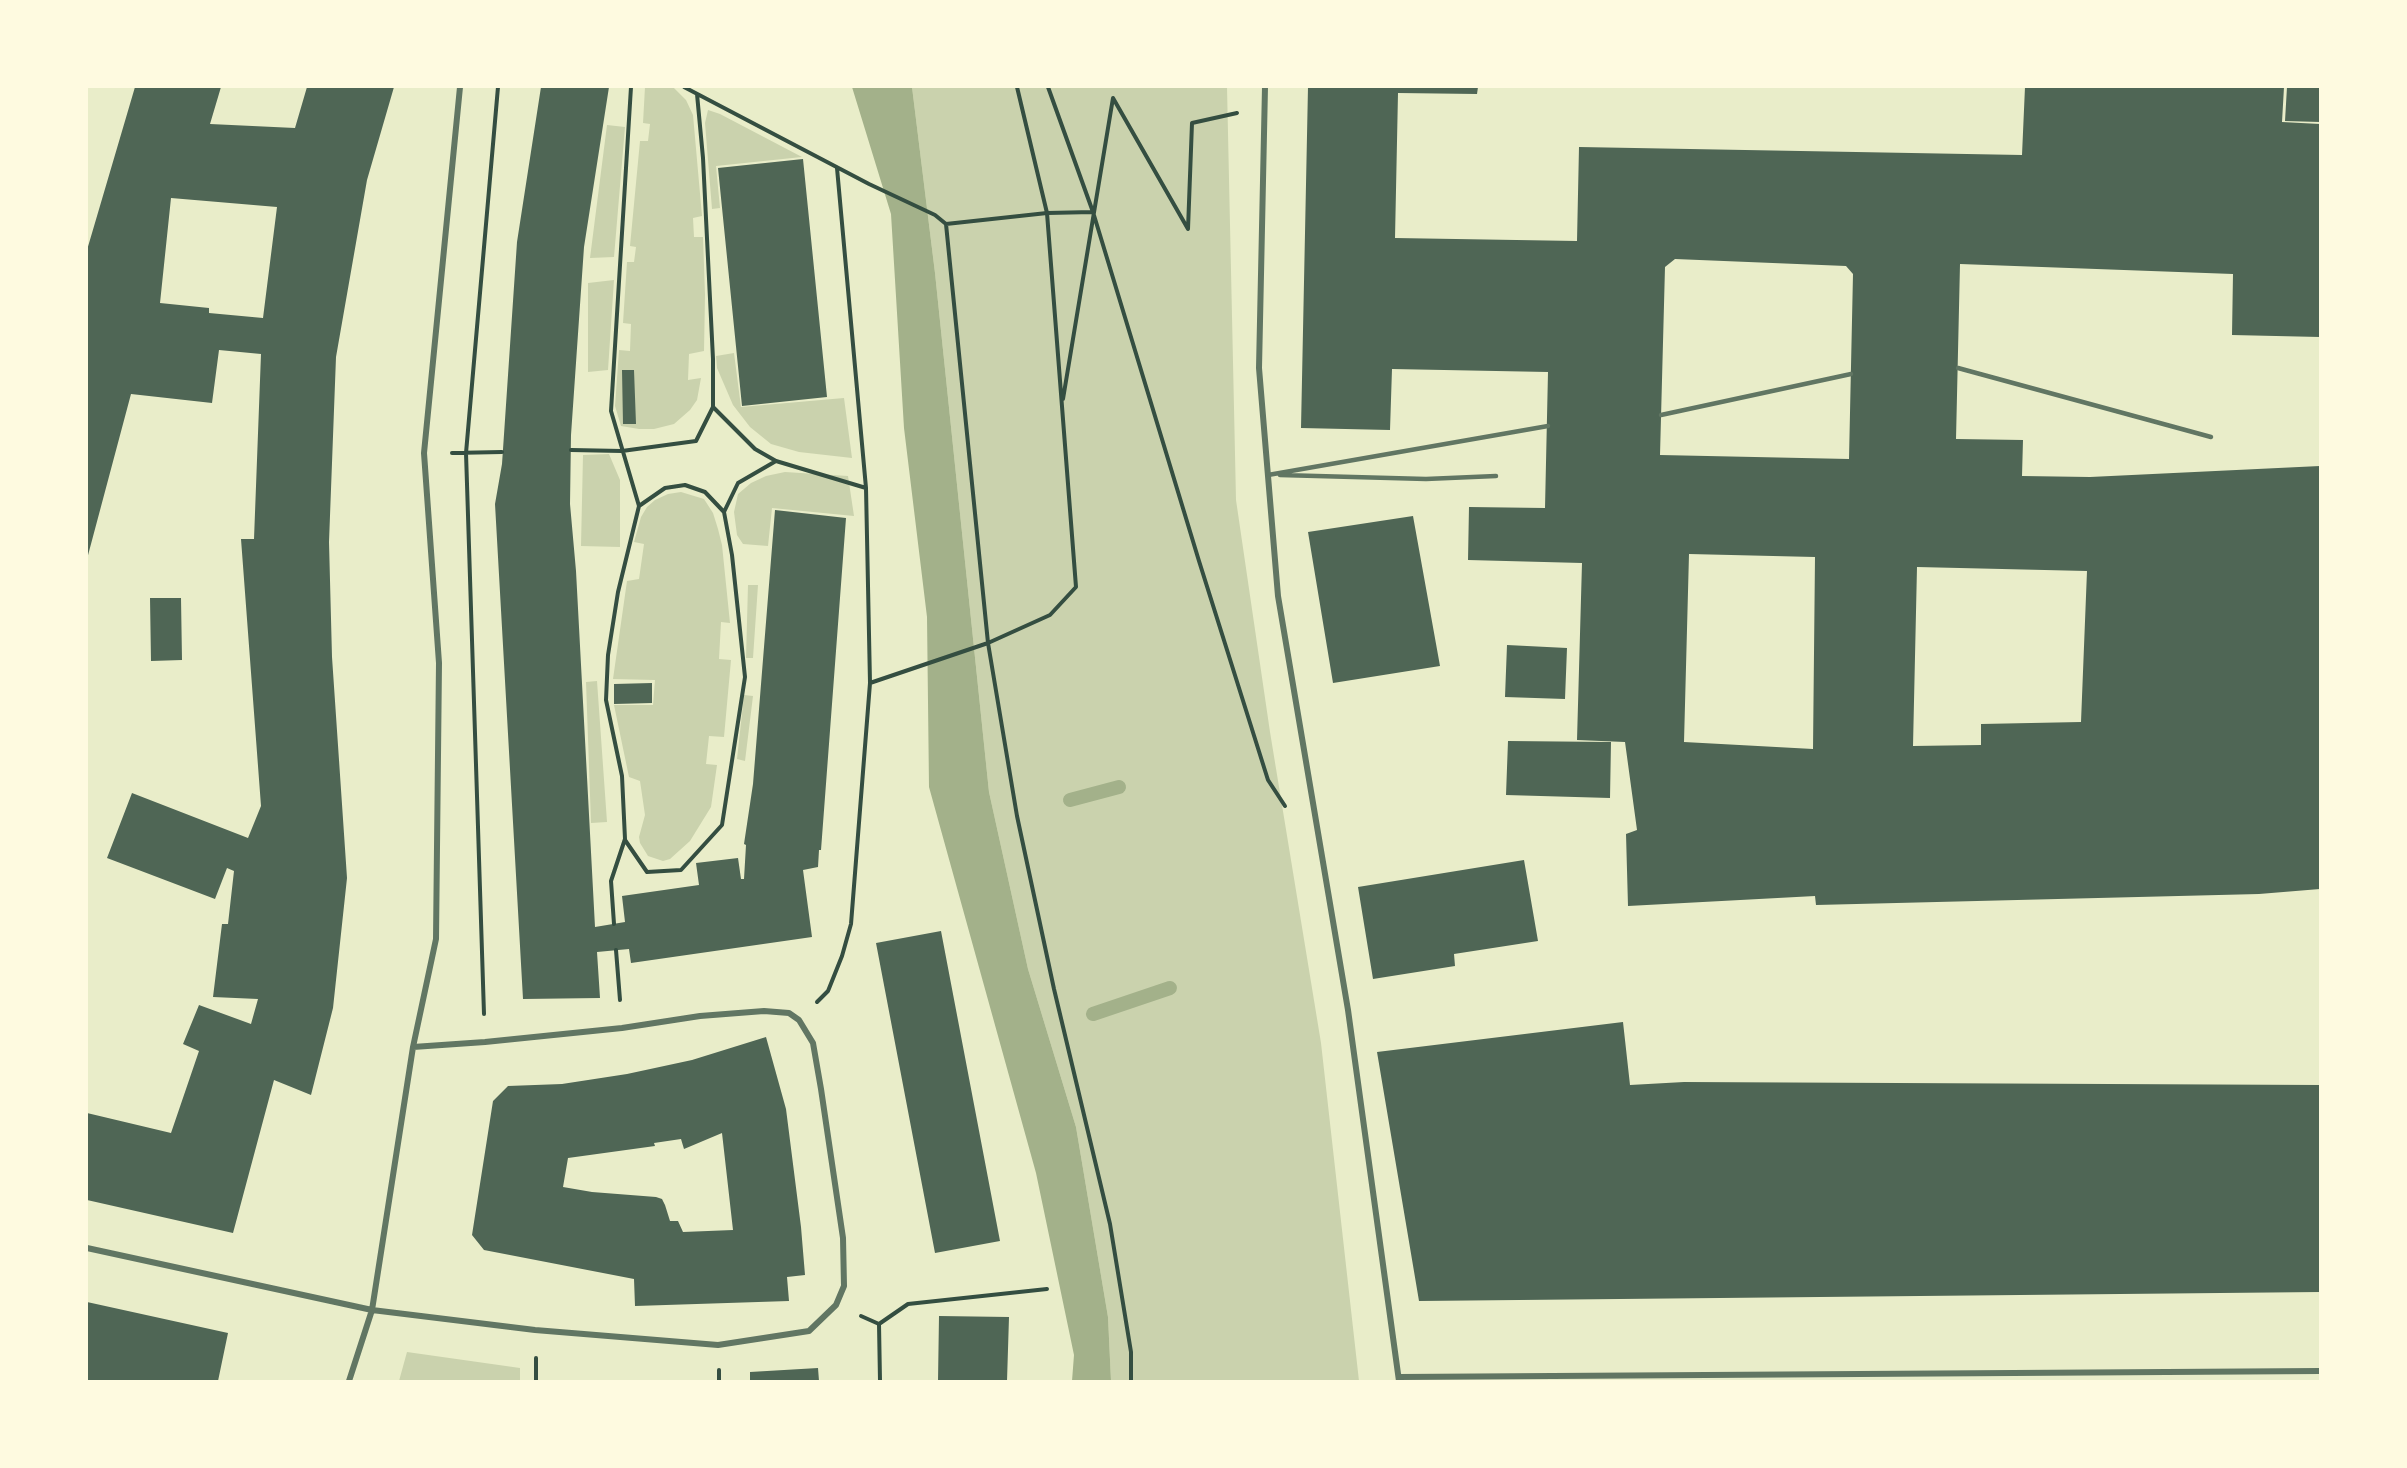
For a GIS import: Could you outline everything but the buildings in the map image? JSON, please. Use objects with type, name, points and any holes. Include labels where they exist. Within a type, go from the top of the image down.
[{"type":"street","points":[[349,1381],[372,1310],[413,1047],[436,939],[439,663],[424,453],[460,87]]},
{"type":"street","points":[[1265,87],[1259,368],[1278,596],[1348,1010],[1399,1379],[2320,1371]]},
{"type":"street","points":[[87,1248],[372,1310],[536,1330],[718,1345],[809,1331],[836,1305],[844,1286],[843,1238],[813,1043],[799,1020],[789,1013],[764,1011],[700,1016],[622,1028],[413,1047]]},
{"type":"lane","points":[[1958,368],[2211,437]]},
{"type":"lane","points":[[1661,415],[1851,374]]},
{"type":"lane","points":[[1269,475],[1548,426]]},
{"type":"lane","points":[[1269,475],[1426,479],[1496,476]]},
{"type":"path","points":[[485,1042],[466,453],[498,87]]},
{"type":"path","points":[[614,924],[611,881],[624,839],[622,777],[606,699],[608,655],[618,592],[639,506],[610,411],[631,87]]},
{"type":"path","points":[[684,87],[837,168],[935,216],[946,224],[1047,213],[1093,212]]},
{"type":"path","points":[[870,683],[988,643],[1050,615],[1076,587],[1047,213],[1017,87]]},
{"type":"path","points":[[1048,87],[1093,212],[1268,780],[1287,809]]},
{"type":"path","points":[[571,450],[622,451],[696,441],[712,407],[713,359],[706,205],[697,94]]},
{"type":"path","points":[[1062,405],[1113,98],[1188,229],[1192,123],[1264,107]]},
{"type":"path","points":[[799,1020],[828,991],[842,956],[851,924],[870,683],[866,488],[837,168]]},
{"type":"path","points":[[946,224],[988,643],[1017,816],[1054,989],[1110,1224],[1131,1352],[1131,1381]]},
{"type":"path","points":[[712,407],[754,449],[776,461],[866,488]]},
{"type":"path","points":[[424,453],[502,452]]},
{"type":"path","points":[[724,512],[738,483],[776,461]]},
{"type":"path","points":[[624,839],[647,872],[681,870],[722,825],[745,677],[732,555],[724,512],[705,492],[685,485],[664,488],[639,506]]},
{"type":"path","points":[[616,950],[622,1028]]},
{"type":"path","points":[[879,1324],[908,1304],[1047,1288]]},
{"type":"path","points":[[836,1305],[879,1324]]},
{"type":"path","points":[[879,1324],[880,1381]]},
{"type":"shaded area","points":[[645,87],[673,87],[686,100],[693,115],[702,216],[693,218],[694,237],[703,237],[705,295],[704,351],[689,354],[688,380],[701,378],[697,400],[690,410],[674,424],[654,429],[621,426],[615,406],[619,350],[630,351],[631,324],[623,323],[627,262],[634,262],[636,247],[630,246],[640,141],[648,141],[650,124],[643,123]]},
{"type":"shaded area","points":[[852,87],[912,87],[935,273],[989,792],[1028,969],[1076,1127],[1108,1317],[1111,1381],[1072,1381],[1074,1355],[1036,1173],[929,787],[927,617],[904,428],[891,214]]},
{"type":"shaded area","points":[[912,87],[1227,87],[1236,500],[1270,732],[1321,1043],[1359,1381],[1111,1381],[1108,1317],[1076,1127],[1028,969],[989,792],[935,273]]},
{"type":"shaded area","points":[[708,110],[802,157],[716,166],[720,208],[712,209],[705,123]]},
{"type":"shaded area","points":[[607,125],[625,127],[614,257],[590,258]]},
{"type":"shaded area","points":[[614,280],[608,370],[588,372],[588,283]]},
{"type":"shaded area","points":[[734,353],[741,407],[844,398],[852,458],[799,452],[771,444],[750,427],[733,405],[717,368],[716,356]]},
{"type":"shaded area","points":[[609,454],[620,480],[620,547],[581,546],[583,455]]},
{"type":"shaded area","points":[[785,472],[848,476],[854,516],[772,508],[768,546],[743,544],[737,535],[734,512],[738,494],[751,483],[766,476]]},
{"type":"shaded area","points":[[681,492],[704,499],[713,513],[718,529],[722,545],[730,623],[721,622],[719,659],[731,660],[724,737],[709,736],[706,764],[717,765],[711,807],[690,841],[670,859],[663,861],[648,856],[640,843],[639,837],[645,815],[640,781],[629,777],[614,705],[653,705],[655,680],[613,679],[627,581],[639,579],[644,544],[634,542],[641,517],[655,500],[668,494]]},
{"type":"shaded area","points":[[748,585],[758,585],[753,658],[746,658]]},
{"type":"shaded area","points":[[597,681],[607,822],[591,823],[586,682]]},
{"type":"shaded area","points":[[744,695],[753,696],[745,761],[737,759]]},
{"type":"shaded area","points":[[407,1352],[520,1368],[520,1381],[399,1381]]},
{"type":"waterway","points":[[1070,800],[1119,787]]},
{"type":"waterway","points":[[1093,1014],[1170,988]]}]
